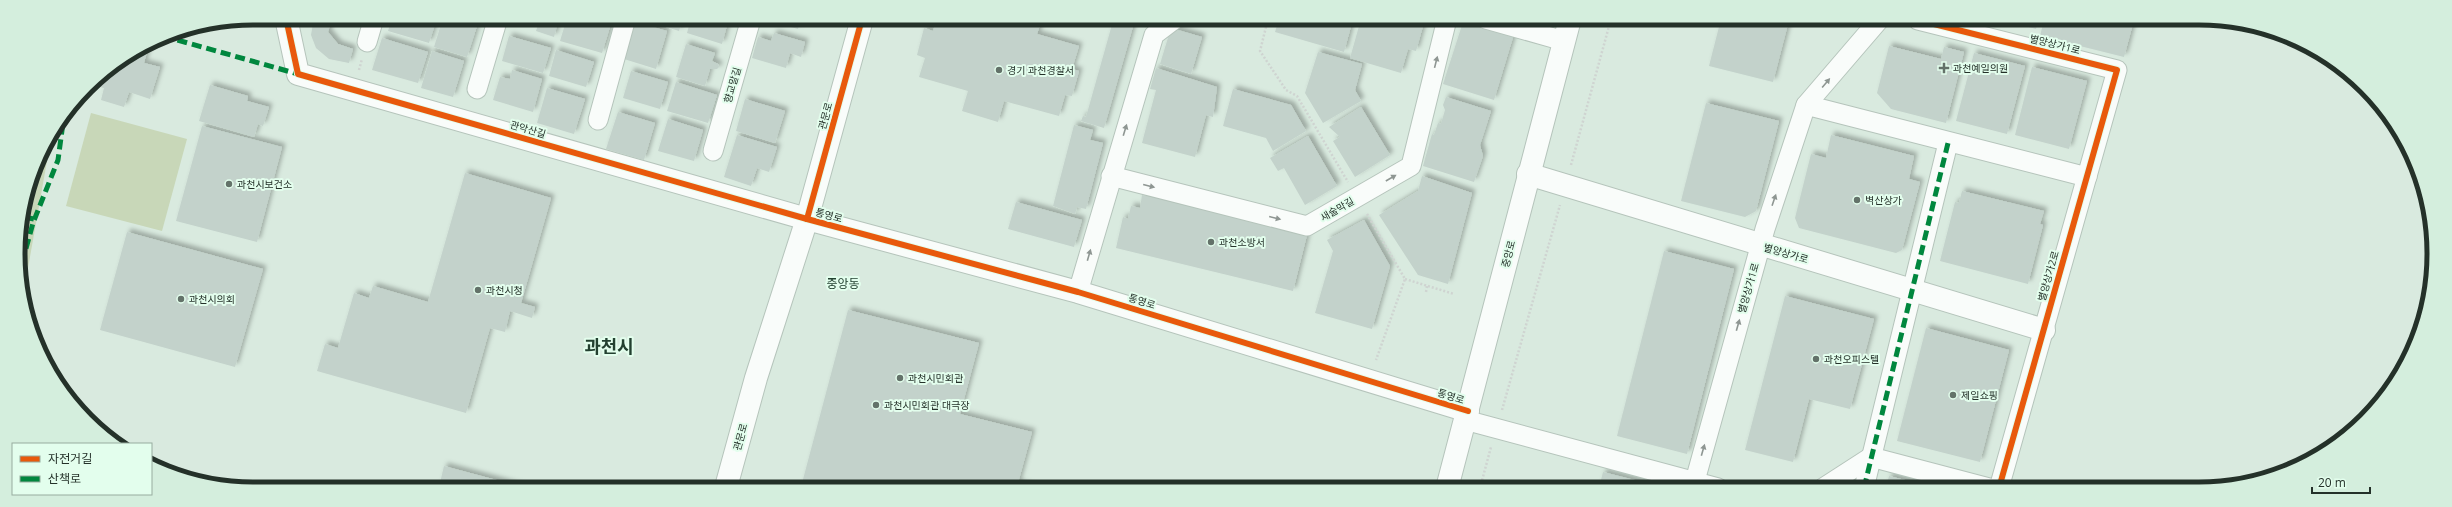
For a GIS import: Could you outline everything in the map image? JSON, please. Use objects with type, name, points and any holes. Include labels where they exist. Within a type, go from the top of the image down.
[{"type":"street","name":"관악산길","points":[[288,25],[298,74],[807,220]]},
{"type":"street","points":[[367,42],[372,25]]},
{"type":"street","points":[[477,89],[496,25]]},
{"type":"street","points":[[598,120],[624,25]]},
{"type":"street","name":"향교말길","points":[[713,151],[749,25]]},
{"type":"street","name":"관문로","points":[[727,482],[756,378],[807,220],[860,25]]},
{"type":"street","points":[[1078,292],[1111,176],[1154,36],[1168,25]]},
{"type":"street","name":"새술막길","points":[[1111,176],[1307,226],[1411,166],[1446,25]]},
{"type":"street","points":[[1507,25],[1564,41]]},
{"type":"street","name":"중앙로","points":[[1449,482],[1528,174],[1568,25]]},
{"type":"street","name":"별양상가1로","points":[[1695,482],[1760,246],[1806,105],[1875,25]]},
{"type":"street","name":"별양상가1로","points":[[1938,25],[2118,70]]},
{"type":"street","name":"별양상가2로","points":[[2001,482],[2118,70]]},
{"type":"street","points":[[1806,105],[1948,144],[2087,177]]},
{"type":"street","points":[[1865,482],[1948,144]]},
{"type":"street","name":"별양상가로","points":[[1528,174],[1760,246],[2044,330]]},
{"type":"street","name":"통영로","points":[[807,220],[1078,292],[1466,416]]},
{"type":"street","points":[[1466,416],[1496,429],[1683,482]]},
{"type":"street","points":[[1832,482],[1871,457],[1966,482]]},
{"type":"path","points":[[1482,482],[1609,25]]},
{"type":"path","points":[[354,90],[367,42]]},
{"type":"path","points":[[1405,279],[1454,294]]},
{"type":"path","points":[[1426,292],[1427,286]]},
{"type":"green space","points":[[91,113],[187,139],[162,231],[66,206]]},
{"type":"green space","points":[[47,156],[26,278],[25,239],[29,209],[37,180]]},
{"type":"building","points":[[313,25],[330,25],[328,32],[338,44],[353,49],[349,63],[329,59],[316,48],[311,35]]},
{"type":"building","points":[[390,25],[435,25],[429,43],[388,31]]},
{"type":"building","points":[[441,25],[477,25],[467,57],[434,47]]},
{"type":"building","points":[[538,25],[557,25],[554,37],[536,31]]},
{"type":"building","points":[[565,25],[604,25],[610,27],[602,53],[560,41]]},
{"type":"building","points":[[634,25],[646,25],[667,31],[656,69],[624,59]]},
{"type":"building","points":[[660,25],[681,25],[679,31]]},
{"type":"building","points":[[689,25],[727,25],[722,44],[687,33]]},
{"type":"building","points":[[784,25],[799,25],[798,29]]},
{"type":"building","name":"경기 과천경찰서","points":[[935,25],[1040,25],[1037,34],[1079,46],[1072,69],[1079,71],[1072,96],[1065,95],[1059,116],[1004,101],[998,122],[962,111],[968,91],[919,77],[925,58],[917,55],[924,28],[933,31]]},
{"type":"building","points":[[1112,25],[1133,25],[1104,128],[1081,121],[1083,116],[1086,117]]},
{"type":"building","points":[[1277,25],[1351,25],[1344,52],[1275,32]]},
{"type":"building","points":[[1359,25],[1423,25],[1416,51],[1408,49],[1401,73],[1350,58]]},
{"type":"building","points":[[1462,25],[1484,25],[1514,34],[1494,100],[1443,84]]},
{"type":"building","points":[[1719,25],[1788,25],[1773,82],[1709,66]]},
{"type":"building","points":[[2021,25],[2037,25],[2036,29]]},
{"type":"building","points":[[2043,25],[2133,25],[2124,57],[2040,36]]},
{"type":"building","points":[[1171,28],[1202,37],[1191,74],[1160,64]]},
{"type":"building","points":[[774,33],[805,42],[801,57],[790,53],[786,68],[752,58],[758,37],[771,41]]},
{"type":"building","points":[[509,36],[551,48],[543,73],[502,61]]},
{"type":"building","points":[[382,38],[428,52],[418,83],[372,70]]},
{"type":"building","points":[[686,44],[715,53],[712,61],[718,64],[719,67],[717,69],[710,69],[705,86],[676,77]]},
{"type":"building","points":[[1889,46],[1941,59],[1944,47],[1964,52],[1946,123],[1891,109],[1877,93]]},
{"type":"building","points":[[556,50],[594,62],[586,87],[549,76]]},
{"type":"building","points":[[432,51],[464,61],[453,97],[421,88]]},
{"type":"building","points":[[147,52],[144,63],[160,67],[150,99],[129,92],[124,107],[101,100],[104,88],[98,87],[114,72]]},
{"type":"building","points":[[1318,52],[1362,64],[1355,90],[1361,101],[1323,123],[1305,93]]},
{"type":"building","points":[[1974,53],[2025,66],[2007,134],[1956,121]]},
{"type":"building","points":[[2032,67],[2087,81],[2069,149],[2015,135]]},
{"type":"building","points":[[1156,68],[1217,87],[1213,117],[1206,115],[1195,157],[1142,143],[1156,90],[1150,89]]},
{"type":"building","points":[[512,70],[542,79],[533,112],[493,100],[500,77],[510,79]]},
{"type":"building","points":[[631,71],[668,82],[660,109],[623,98]]},
{"type":"building","points":[[676,82],[717,95],[708,123],[667,111]]},
{"type":"building","points":[[210,85],[248,96],[247,101],[269,107],[263,126],[258,124],[254,137],[199,121]]},
{"type":"building","points":[[547,88],[585,99],[574,134],[537,123]]},
{"type":"building","points":[[1233,89],[1291,105],[1306,131],[1273,151],[1266,138],[1223,126]]},
{"type":"building","points":[[1446,97],[1491,111],[1480,145],[1483,156],[1474,182],[1423,166],[1432,134],[1434,135],[1438,123],[1441,124],[1445,110],[1443,105]]},
{"type":"building","points":[[745,99],[785,111],[775,143],[736,131]]},
{"type":"building","points":[[1706,103],[1779,121],[1756,211],[1745,217],[1681,201]]},
{"type":"building","points":[[1361,107],[1390,155],[1355,177],[1333,141],[1340,137],[1329,127]]},
{"type":"building","points":[[618,112],[655,123],[644,160],[606,149]]},
{"type":"building","points":[[668,119],[703,130],[694,161],[658,151]]},
{"type":"building","points":[[1074,125],[1093,130],[1090,140],[1103,143],[1086,209],[1077,207],[1075,214],[1053,206]]},
{"type":"building","name":"과천시보건소","points":[[202,126],[282,147],[257,242],[176,221]]},
{"type":"building","points":[[737,135],[777,147],[769,172],[757,168],[751,186],[724,177]]},
{"type":"building","name":"벽산상가","points":[[1831,135],[1914,156],[1909,179],[1920,182],[1902,250],[1896,253],[1799,228],[1795,218],[1811,154],[1826,158]]},
{"type":"building","points":[[1308,136],[1337,186],[1305,205],[1284,168],[1278,171],[1270,158]]},
{"type":"building","name":"과천시청","points":[[465,173],[551,198],[521,303],[535,307],[532,318],[510,311],[505,332],[490,328],[466,413],[317,371],[325,344],[338,348],[354,293],[369,298],[373,286],[428,302]]},
{"type":"building","points":[[1422,176],[1472,193],[1448,284],[1418,275],[1379,215],[1418,191]]},
{"type":"building","points":[[1962,191],[2044,211],[2040,224],[2043,225],[2028,284],[1940,261],[1955,202],[1959,203]]},
{"type":"building","name":"과천소방서","points":[[1142,195],[1307,235],[1293,291],[1116,248],[1123,217],[1128,219],[1131,206],[1140,208]]},
{"type":"building","points":[[1016,202],[1082,220],[1074,247],[1008,229]]},
{"type":"building","points":[[1364,220],[1390,266],[1372,329],[1315,313],[1333,251],[1327,240]]},
{"type":"building","name":"과천시의회","points":[[127,232],[263,269],[235,367],[100,330]]},
{"type":"building","points":[[1664,251],[1734,269],[1687,454],[1617,436]]},
{"type":"building","name":"과천오피스텔","points":[[1785,296],[1874,319],[1850,409],[1809,399],[1793,462],[1745,450]]},
{"type":"building","name":"과천시민회관","points":[[848,310],[979,343],[960,414],[1032,432],[1018,482],[802,482]]},
{"type":"building","name":"제일쇼핑","points":[[1926,328],[2009,350],[1980,462],[1897,441]]},
{"type":"building","points":[[444,466],[503,482],[440,482]]},
{"type":"building","points":[[1603,472],[1642,482],[1600,482]]},
{"type":"building","points":[[1889,476],[1912,482],[1888,482]]},
{"type":"marked path","points":[[174,39],[298,74]]},
{"type":"marked path","points":[[25,252],[33,223],[58,160],[62,130]]},
{"type":"marked path","points":[[1865,482],[1948,143]]},
{"type":"marked path","points":[[28,218],[34,219]]},
{"type":"cycle path","points":[[288,25],[298,74],[807,219],[1078,292],[1468,411]]},
{"type":"cycle path","points":[[807,219],[860,25]]},
{"type":"cycle path","points":[[1938,25],[2117,70],[2001,482]]},
{"type":"place","name":"과천예일의원","points":[[1944,68]]},
{"type":"place","name":"경기 과천경찰서","points":[[999,70]]},
{"type":"place","name":"과천시보건소","points":[[229,184]]},
{"type":"place","name":"벽산상가","points":[[1857,200]]},
{"type":"place","name":"과천소방서","points":[[1211,242]]},
{"type":"place","name":"과천시청","points":[[478,290]]},
{"type":"place","name":"과천시의회","points":[[181,299]]},
{"type":"place","name":"과천오피스텔","points":[[1816,359]]},
{"type":"place","name":"과천시민회관","points":[[900,378]]},
{"type":"place","name":"제일쇼핑","points":[[1953,395]]},
{"type":"place","name":"과천시민회관 대극장","points":[[876,405]]},
{"type":"district","name":"중앙동","points":[[843,284]]},
{"type":"district","name":"과천시","points":[[609,347]]}]
